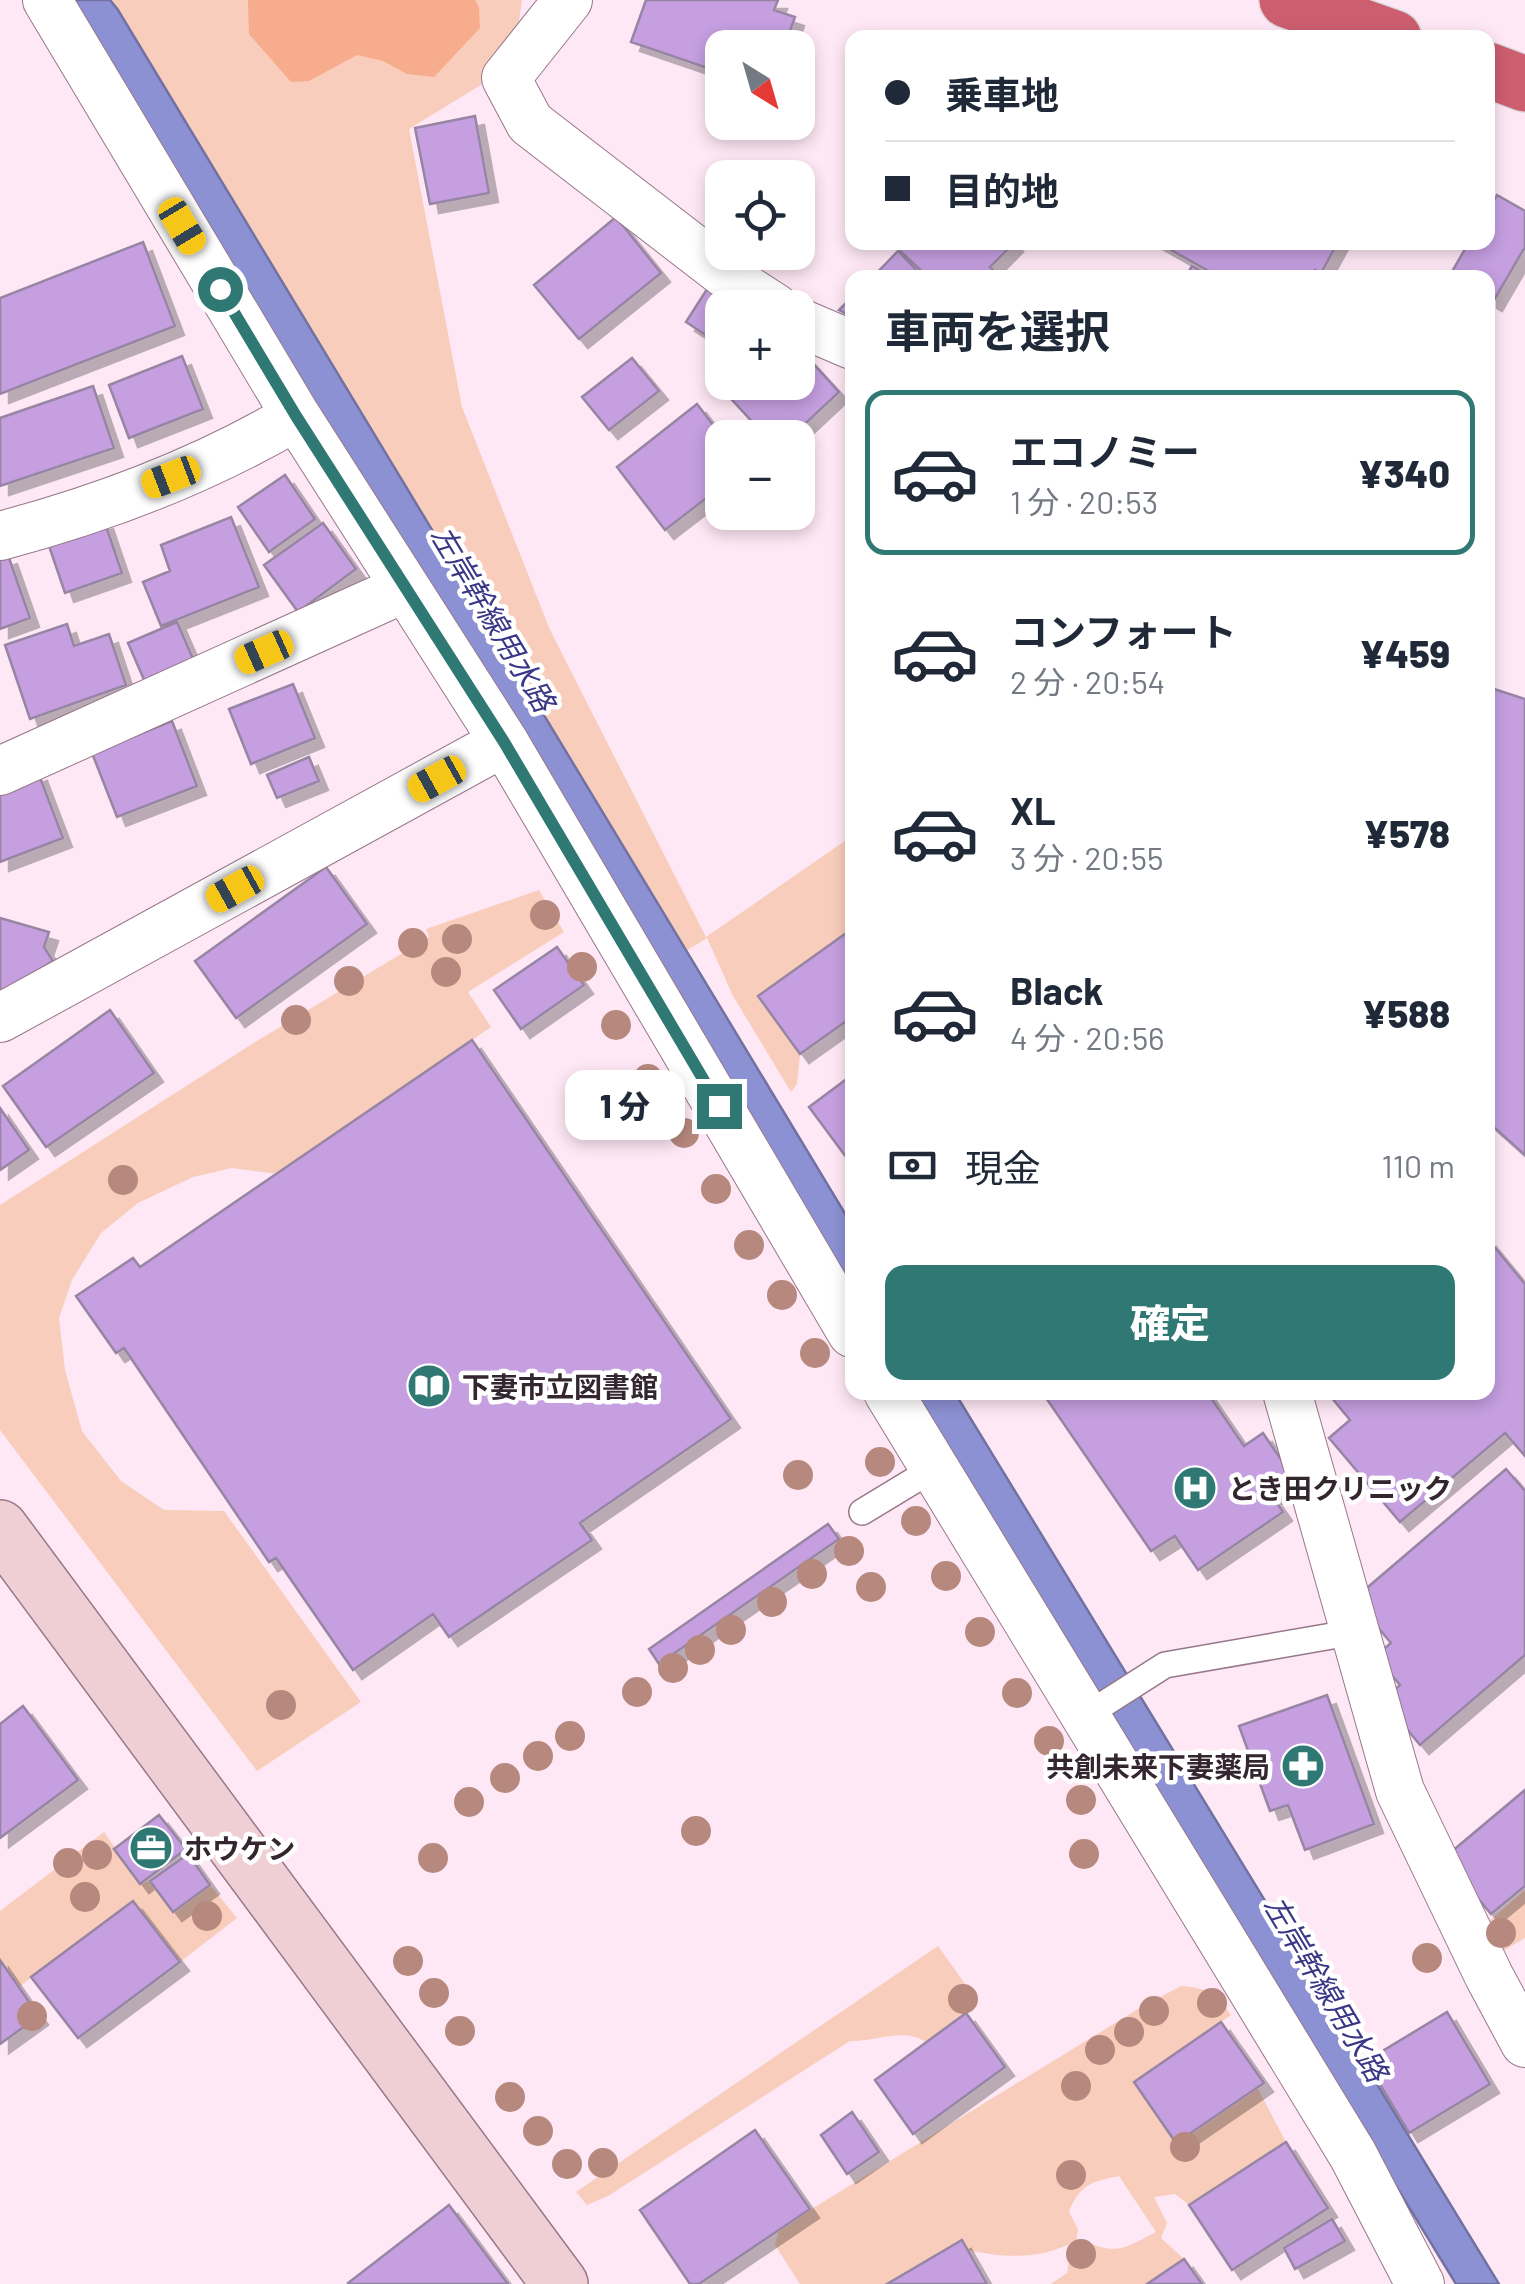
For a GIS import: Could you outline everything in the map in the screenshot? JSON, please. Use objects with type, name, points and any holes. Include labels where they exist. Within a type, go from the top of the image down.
[{"type":"highway","points":[[1287,0],[1371,30]]},
{"type":"highway","points":[[1495,73],[1525,84]]},
{"type":"street","points":[[47,0],[296,416],[504,742],[845,1320]]},
{"type":"street","points":[[568,0],[506,78],[530,123],[747,290]]},
{"type":"street","points":[[815,329],[845,342]]},
{"type":"street","points":[[0,536],[44,524],[238,451],[296,416]]},
{"type":"street","points":[[0,771],[406,588]]},
{"type":"street","points":[[0,1018],[504,742]]},
{"type":"street","points":[[893,1400],[1353,2155],[1420,2284]]},
{"type":"street","points":[[1288,1400],[1408,1809],[1525,2043]]},
{"type":"street","points":[[0,1528],[560,2284]]},
{"type":"lane","points":[[862,1512],[933,1469]]},
{"type":"lane","points":[[1085,1716],[1165,1666],[1354,1632]]},
{"type":"shaded area","points":[[111,0],[522,0],[516,43],[489,80],[409,129],[462,407],[550,630],[706,937],[845,841],[845,934],[759,996],[800,1054],[797,1084],[791,1092],[733,996],[707,938],[686,951]]},
{"type":"shaded area","points":[[248,0],[475,0],[480,28],[434,77],[407,74],[383,61],[357,55],[309,81],[291,82],[249,34]]},
{"type":"shaded area","points":[[539,890],[564,932],[468,992],[491,1027],[277,1174],[232,1168],[193,1177],[138,1203],[101,1233],[72,1280],[59,1318],[65,1370],[82,1431],[121,1481],[164,1510],[224,1511],[361,1702],[257,1771],[0,1430],[0,1205],[252,1044],[429,937],[426,929]]},
{"type":"shaded area","points":[[104,1832],[140,1884],[150,1881],[172,1911],[210,1885],[237,1918],[180,1962],[133,1901],[19,1987],[0,1960],[0,1911]]},
{"type":"shaded area","points":[[1525,1890],[1525,1938],[1498,1951],[1486,1924]]},
{"type":"shaded area","points":[[938,1946],[978,2002],[926,2042],[898,2035],[850,2041],[608,2196],[587,2205],[576,2192]]},
{"type":"shaded area","points":[[1181,1986],[1210,1993],[1231,2015],[1135,2082],[1257,2087],[1286,2142],[1189,2205],[1175,2194],[1154,2197],[1167,2223],[1161,2238],[1184,2259],[1147,2284],[1051,2284],[1067,2273],[1071,2250],[1090,2243],[1116,2249],[1156,2232],[1119,2176],[1094,2183],[1078,2195],[1069,2211],[1078,2230],[1076,2241],[1049,2252],[996,2255],[967,2250],[961,2241],[887,2284],[800,2284],[775,2245],[779,2229]]},
{"type":"water","points":[[68,0],[110,0],[118,10],[845,1213],[845,1285]]},
{"type":"water","points":[[915,1400],[959,1400],[1499,2284],[1456,2284]]},
{"type":"building","points":[[646,0],[778,0],[774,10],[795,17],[790,30],[705,30],[705,67],[631,42]]},
{"type":"building","points":[[475,116],[489,193],[430,204],[415,128]]},
{"type":"building","points":[[1497,195],[1525,211],[1525,247],[1495,299],[1495,270],[1453,270],[1464,250],[1495,250]]},
{"type":"building","points":[[616,217],[661,273],[579,339],[534,285]]},
{"type":"building","points":[[143,242],[175,326],[0,394],[0,298]]},
{"type":"building","points":[[899,250],[1007,250],[990,267],[993,270],[920,270]]},
{"type":"building","points":[[1171,250],[1334,250],[1323,270],[1207,270]]},
{"type":"building","points":[[898,251],[916,270],[880,270]]},
{"type":"building","points":[[705,292],[705,335],[686,322]]},
{"type":"building","points":[[182,356],[203,409],[129,438],[109,385]]},
{"type":"building","points":[[632,358],[659,391],[609,430],[582,397]]},
{"type":"building","points":[[815,366],[839,392],[809,420],[751,420],[732,400],[815,400]]},
{"type":"building","points":[[93,386],[114,448],[0,486],[0,418]]},
{"type":"building","points":[[697,404],[709,420],[705,420],[705,499],[665,530],[617,467]]},
{"type":"building","points":[[285,475],[315,519],[269,552],[238,507]]},
{"type":"building","points":[[231,517],[259,587],[161,626],[143,582],[170,571],[161,545]]},
{"type":"building","points":[[104,520],[122,573],[65,593],[47,540]]},
{"type":"building","points":[[323,523],[356,569],[298,612],[264,565]]},
{"type":"building","points":[[8,555],[30,618],[0,629],[0,558]]},
{"type":"building","points":[[177,622],[194,661],[145,682],[128,643]]},
{"type":"building","points":[[67,624],[74,646],[109,634],[126,685],[30,719],[5,645]]},
{"type":"building","points":[[293,684],[315,738],[251,764],[229,709]]},
{"type":"building","points":[[1495,689],[1525,699],[1525,1155],[1495,1128]]},
{"type":"building","points":[[172,721],[197,786],[117,817],[92,753]]},
{"type":"building","points":[[309,757],[319,781],[277,798],[267,775]]},
{"type":"building","points":[[38,772],[63,838],[0,862],[0,787]]},
{"type":"building","points":[[326,867],[367,924],[236,1018],[195,961]]},
{"type":"building","points":[[0,918],[49,932],[44,947],[53,961],[0,994]]},
{"type":"building","points":[[845,934],[845,1022],[800,1054],[758,996]]},
{"type":"building","points":[[557,947],[584,985],[521,1029],[494,990]]},
{"type":"building","points":[[110,1010],[154,1073],[46,1147],[3,1086]]},
{"type":"building","name":"下妻市立図書館","points":[[472,1040],[731,1419],[580,1523],[592,1540],[449,1637],[433,1614],[353,1670],[276,1558],[269,1562],[124,1348],[116,1353],[76,1296],[133,1258],[140,1267]]},
{"type":"building","points":[[845,1080],[845,1156],[809,1107]]},
{"type":"building","points":[[0,1108],[29,1150],[0,1170]]},
{"type":"building","points":[[1495,1248],[1525,1284],[1525,1456],[1505,1433],[1400,1522],[1329,1438],[1350,1420],[1334,1400],[1495,1400]]},
{"type":"building","name":"とき田クリニック","points":[[1047,1400],[1212,1400],[1244,1446],[1263,1433],[1295,1480],[1272,1496],[1283,1512],[1198,1570],[1175,1536],[1151,1551]]},
{"type":"building","points":[[1506,1469],[1525,1491],[1525,1655],[1420,1745],[1383,1700],[1400,1685],[1375,1656],[1391,1643],[1354,1599]]},
{"type":"building","points":[[828,1524],[839,1539],[659,1664],[649,1649]]},
{"type":"building","name":"共創未来下妻薬局","points":[[1327,1695],[1374,1824],[1305,1850],[1288,1805],[1270,1811],[1239,1726]]},
{"type":"building","points":[[23,1706],[78,1780],[0,1838],[0,1724]]},
{"type":"building","points":[[1525,1790],[1525,1886],[1491,1914],[1444,1858]]},
{"type":"building","points":[[159,1815],[186,1849],[140,1884],[114,1849]]},
{"type":"building","points":[[188,1854],[210,1885],[173,1912],[150,1881]]},
{"type":"building","points":[[133,1901],[180,1962],[78,2038],[31,1977]]},
{"type":"building","points":[[0,1960],[39,2016],[0,2044]]},
{"type":"building","points":[[1447,2012],[1490,2084],[1409,2133],[1366,2061]]},
{"type":"building","points":[[966,2013],[1005,2067],[913,2134],[875,2080]]},
{"type":"building","points":[[1221,2022],[1264,2083],[1176,2143],[1134,2082]]},
{"type":"building","points":[[852,2112],[879,2152],[847,2174],[821,2135]]},
{"type":"building","points":[[755,2130],[810,2209],[699,2284],[690,2284],[640,2210]]},
{"type":"building","points":[[1286,2142],[1328,2208],[1232,2270],[1189,2205]]},
{"type":"building","points":[[449,2205],[508,2284],[348,2283]]},
{"type":"building","points":[[1332,2219],[1345,2241],[1295,2269],[1284,2248]]},
{"type":"building","points":[[962,2240],[987,2284],[887,2284]]},
{"type":"building","points":[[1184,2259],[1202,2284],[1147,2284]]},
{"type":"place","name":"下妻市立図書館","points":[[429,1386]]},
{"type":"place","name":"とき田クリニック","points":[[1195,1488]]},
{"type":"place","name":"共創未来下妻薬局","points":[[1303,1766]]},
{"type":"place","name":"ホウケン","points":[[151,1848]]},
{"type":"route","points":[[220,289],[296,416],[504,742],[719,1106]]},
{"type":"water label","name":"左岸幹線用水路","points":[[494,618]]},
{"type":"water label","name":"左岸幹線用水路","points":[[1327,1988]]}]
